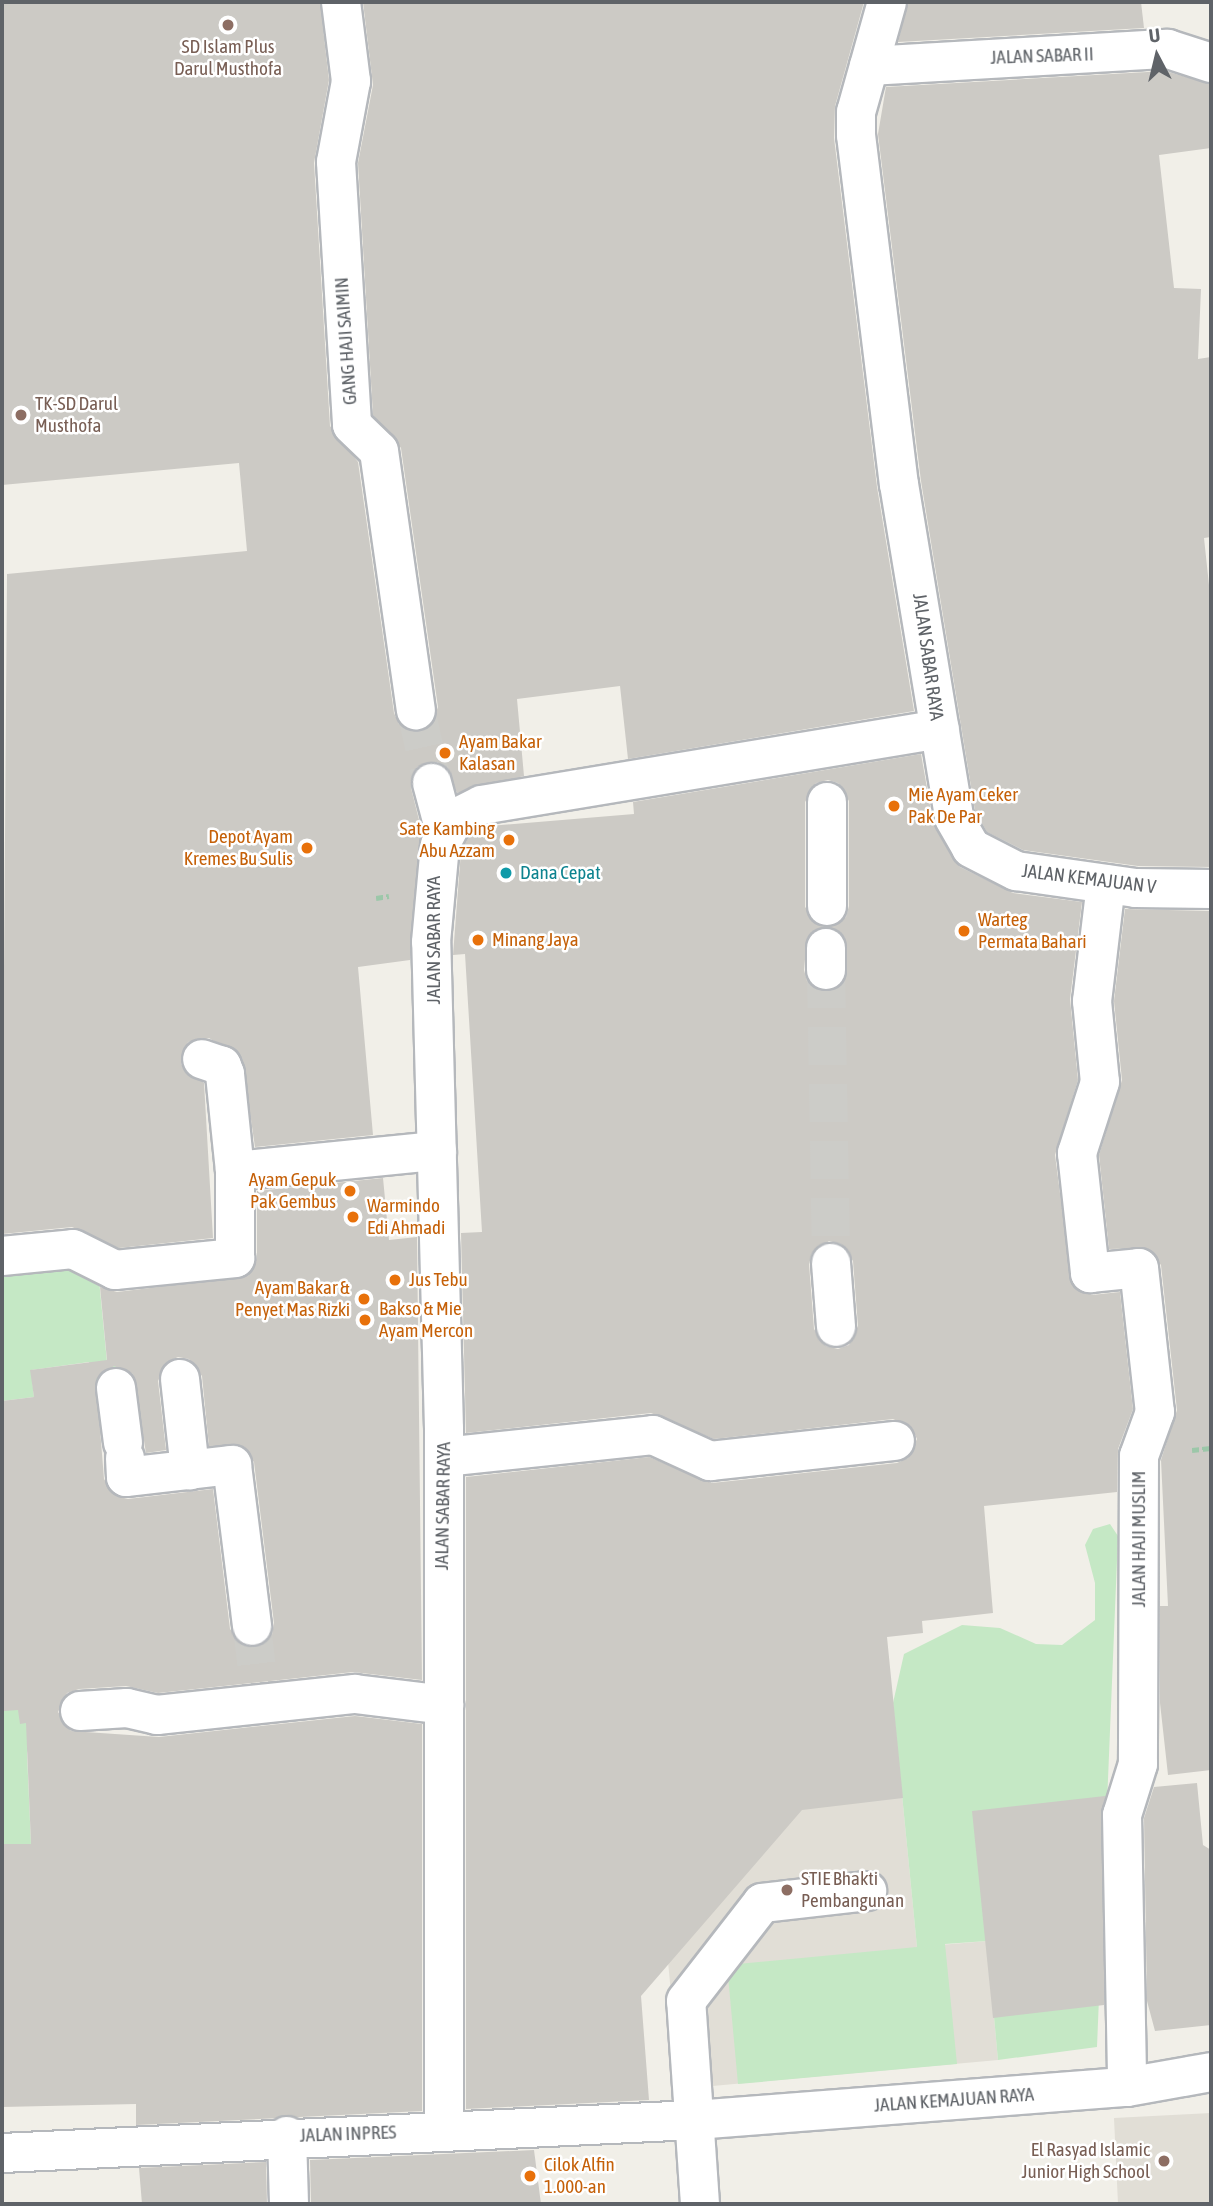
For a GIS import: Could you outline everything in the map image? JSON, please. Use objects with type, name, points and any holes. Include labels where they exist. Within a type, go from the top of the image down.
[{"type":"street","name":"GANG HAJI SAIMIN","points":[[341,2],[351,81],[336,162],[352,425],[379,451],[416,710]]},
{"type":"street","name":"JALAN SABAR RAYA","points":[[444,2130],[444,1457],[431,897],[445,832],[482,805],[825,776],[940,729],[899,484],[856,135],[869,66],[887,2]]},
{"type":"street","name":"JALAN SABAR II","points":[[869,66],[1168,49],[1211,62]]},
{"type":"street","name":"JALAN KEMAJUAN V","points":[[940,729],[954,818],[971,848],[1016,871],[1106,884],[1211,889]]},
{"type":"street","points":[[825,776],[827,906]]},
{"type":"street","points":[[432,783],[445,832]]},
{"type":"street","name":"JALAN HAJI MUSLIM","points":[[1106,884],[1092,1001],[1100,1082],[1077,1153],[1090,1273],[1139,1268],[1155,1412],[1139,1456],[1138,1764],[1122,1815],[1127,2087]]},
{"type":"street","points":[[2,1255],[73,1249],[115,1270],[235,1258],[235,1171],[225,1074],[222,1066],[202,1059]]},
{"type":"street","points":[[235,1171],[437,1151]]},
{"type":"street","points":[[831,1263],[836,1327]]},
{"type":"street","points":[[180,1379],[190,1470]]},
{"type":"street","points":[[116,1388],[126,1477],[232,1465],[251,1626]]},
{"type":"street","points":[[444,1457],[653,1435],[710,1461],[895,1441]]},
{"type":"street","points":[[80,1711],[127,1708],[157,1715],[260,1700],[355,1694],[444,1705]]},
{"type":"street","points":[[700,2204],[686,2001],[762,1903],[867,1891]]},
{"type":"street","name":"JALAN KEMAJUAN RAYA","points":[[695,2120],[1127,2087],[1211,2072]]},
{"type":"street","name":"JALAN INPRES","points":[[2,2153],[287,2136],[695,2120]]},
{"type":"street","points":[[287,2136],[289,2204]]},
{"type":"shaded area","name":"STIE Bhakti Pembangunan","points":[[893,1703],[917,1947],[987,1941],[998,2060],[680,2089],[656,1834]]},
{"type":"shaded area","name":"El Rasyad Islamic Junior High School","points":[[1211,2113],[1211,2204],[1118,2204],[1114,2118]]},
{"type":"green space","points":[[84,1258],[99,1280],[107,1362],[120,1361],[123,1384],[113,1401],[94,1403],[89,1362],[31,1370],[34,1397],[2,1401],[2,1266]]},
{"type":"green space","points":[[1110,1524],[1118,1536],[1097,2047],[998,2060],[987,1941],[945,1944],[957,2064],[738,2084],[727,1965],[917,1947],[893,1703],[904,1654],[962,1625],[1000,1628],[1036,1644],[1062,1645],[1095,1620],[1095,1583],[1085,1545],[1093,1529]]},
{"type":"green space","points":[[2,1674],[18,1710],[40,1721],[27,1753],[31,1844],[2,1844]]},
{"type":"building","points":[[2,2],[320,2],[329,80],[314,163],[330,426],[358,462],[394,713],[399,724],[418,732],[430,727],[438,707],[401,448],[373,415],[358,163],[373,85],[363,2],[864,2],[835,106],[834,138],[877,487],[914,711],[628,759],[620,686],[517,699],[524,776],[457,793],[447,767],[437,762],[417,767],[411,788],[422,832],[410,960],[358,967],[373,1135],[255,1147],[242,1058],[209,1038],[188,1042],[181,1064],[204,1083],[213,1238],[119,1248],[72,1227],[2,1234],[7,574],[247,551],[239,463],[2,485]]},
{"type":"building","points":[[908,2],[1141,2],[1144,28],[898,42]]},
{"type":"building","points":[[1165,71],[1211,84],[1211,148],[1159,155],[1174,288],[1201,289],[1198,359],[1211,357],[1211,537],[1204,538],[1211,604],[1211,867],[1138,866],[1023,850],[987,832],[975,811],[921,481],[878,134],[886,87]]},
{"type":"building","points":[[921,754],[933,822],[960,867],[1013,893],[1082,902],[1070,999],[1078,1080],[1055,1155],[1072,1285],[1092,1295],[1120,1292],[1133,1409],[1118,1449],[1117,1492],[984,1506],[993,1613],[922,1621],[923,1633],[887,1637],[903,1798],[802,1810],[641,1996],[649,2100],[466,2109],[466,1477],[649,1457],[712,1483],[897,1463],[908,1458],[917,1439],[912,1428],[893,1419],[714,1439],[651,1413],[466,1433],[461,1233],[482,1232],[465,954],[453,955],[461,851],[470,835],[489,826],[634,814],[633,802]],"holes":[[[828,780],[838,783],[849,801],[849,906],[846,917],[830,927],[845,938],[845,980],[825,992],[807,981],[804,970],[807,938],[823,927],[805,907],[805,802],[816,783]],[[829,1241],[841,1244],[853,1261],[858,1326],[849,1345],[838,1349],[826,1346],[814,1329],[809,1264],[812,1253]]]},
{"type":"building","points":[[1125,909],[1211,911],[1211,1770],[1168,1775],[1160,1703],[1160,1606],[1168,1606],[1161,1460],[1177,1410],[1161,1265],[1147,1248],[1109,1249],[1099,1155],[1122,1080],[1114,1001]]},
{"type":"building","points":[[383,1178],[389,1240],[417,1237],[422,1680],[353,1672],[158,1693],[126,1686],[79,1689],[67,1693],[58,1712],[71,1731],[159,1737],[355,1716],[422,1724],[422,2111],[136,2125],[136,2104],[2,2107],[2,1844],[31,1844],[26,1723],[20,1724],[18,1710],[4,1711],[2,1401],[34,1397],[30,1370],[107,1360],[100,1287],[117,1292],[248,1276],[257,1258],[257,1191]],"holes":[[[178,1357],[189,1359],[202,1376],[209,1446],[240,1445],[254,1462],[274,1623],[272,1635],[255,1648],[243,1646],[230,1629],[213,1489],[128,1499],[116,1496],[104,1479],[96,1379],[114,1366],[133,1374],[146,1453],[166,1450],[158,1381],[167,1362]]]},
{"type":"building","points":[[1197,1783],[1203,1845],[1211,1850],[1211,2025],[1155,2031],[1147,2001],[1144,1818],[1154,1787]]},
{"type":"building","points":[[1105,1796],[1104,2005],[993,2018],[972,1811]]},
{"type":"building","points":[[534,2150],[541,2204],[311,2204],[310,2160]]},
{"type":"building","points":[[266,2162],[267,2204],[142,2204],[139,2168]]},
{"type":"tunnel","points":[[416,710],[432,783]]},
{"type":"tunnel","points":[[826,970],[831,1263]]},
{"type":"tunnel","points":[[252,1626],[260,1696]]},
{"type":"place","name":"SD Islam Plus Darul Musthofa","points":[[228,25]]},
{"type":"place","name":"TK-SD Darul Musthofa","points":[[21,415]]},
{"type":"place","name":"Ayam Bakar Kalasan","points":[[445,753]]},
{"type":"place","name":"Mie Ayam Ceker Pak De Par","points":[[894,806]]},
{"type":"place","name":"Sate Kambing Abu Azzam","points":[[509,840]]},
{"type":"place","name":"Depot Ayam Kremes Bu Sulis","points":[[307,848]]},
{"type":"place","name":"Dana Cepat","points":[[506,873]]},
{"type":"place","name":"Warteg Permata Bahari","points":[[964,931]]},
{"type":"place","name":"Minang Jaya","points":[[478,940]]},
{"type":"place","name":"Ayam Gepuk Pak Gembus","points":[[350,1191]]},
{"type":"place","name":"Warmindo Edi Ahmadi","points":[[353,1217]]},
{"type":"place","name":"Jus Tebu","points":[[395,1280]]},
{"type":"place","name":"Ayam Bakar & Penyet Mas Rizki","points":[[364,1299]]},
{"type":"place","name":"Bakso & Mie Ayam Mercon","points":[[365,1320]]},
{"type":"place","name":"STIE Bhakti Pembangunan","points":[[787,1890]]},
{"type":"place","name":"El Rasyad Islamic Junior High School","points":[[1164,2161]]},
{"type":"place","name":"Cilok Alfin 1.000-an","points":[[530,2176]]}]
